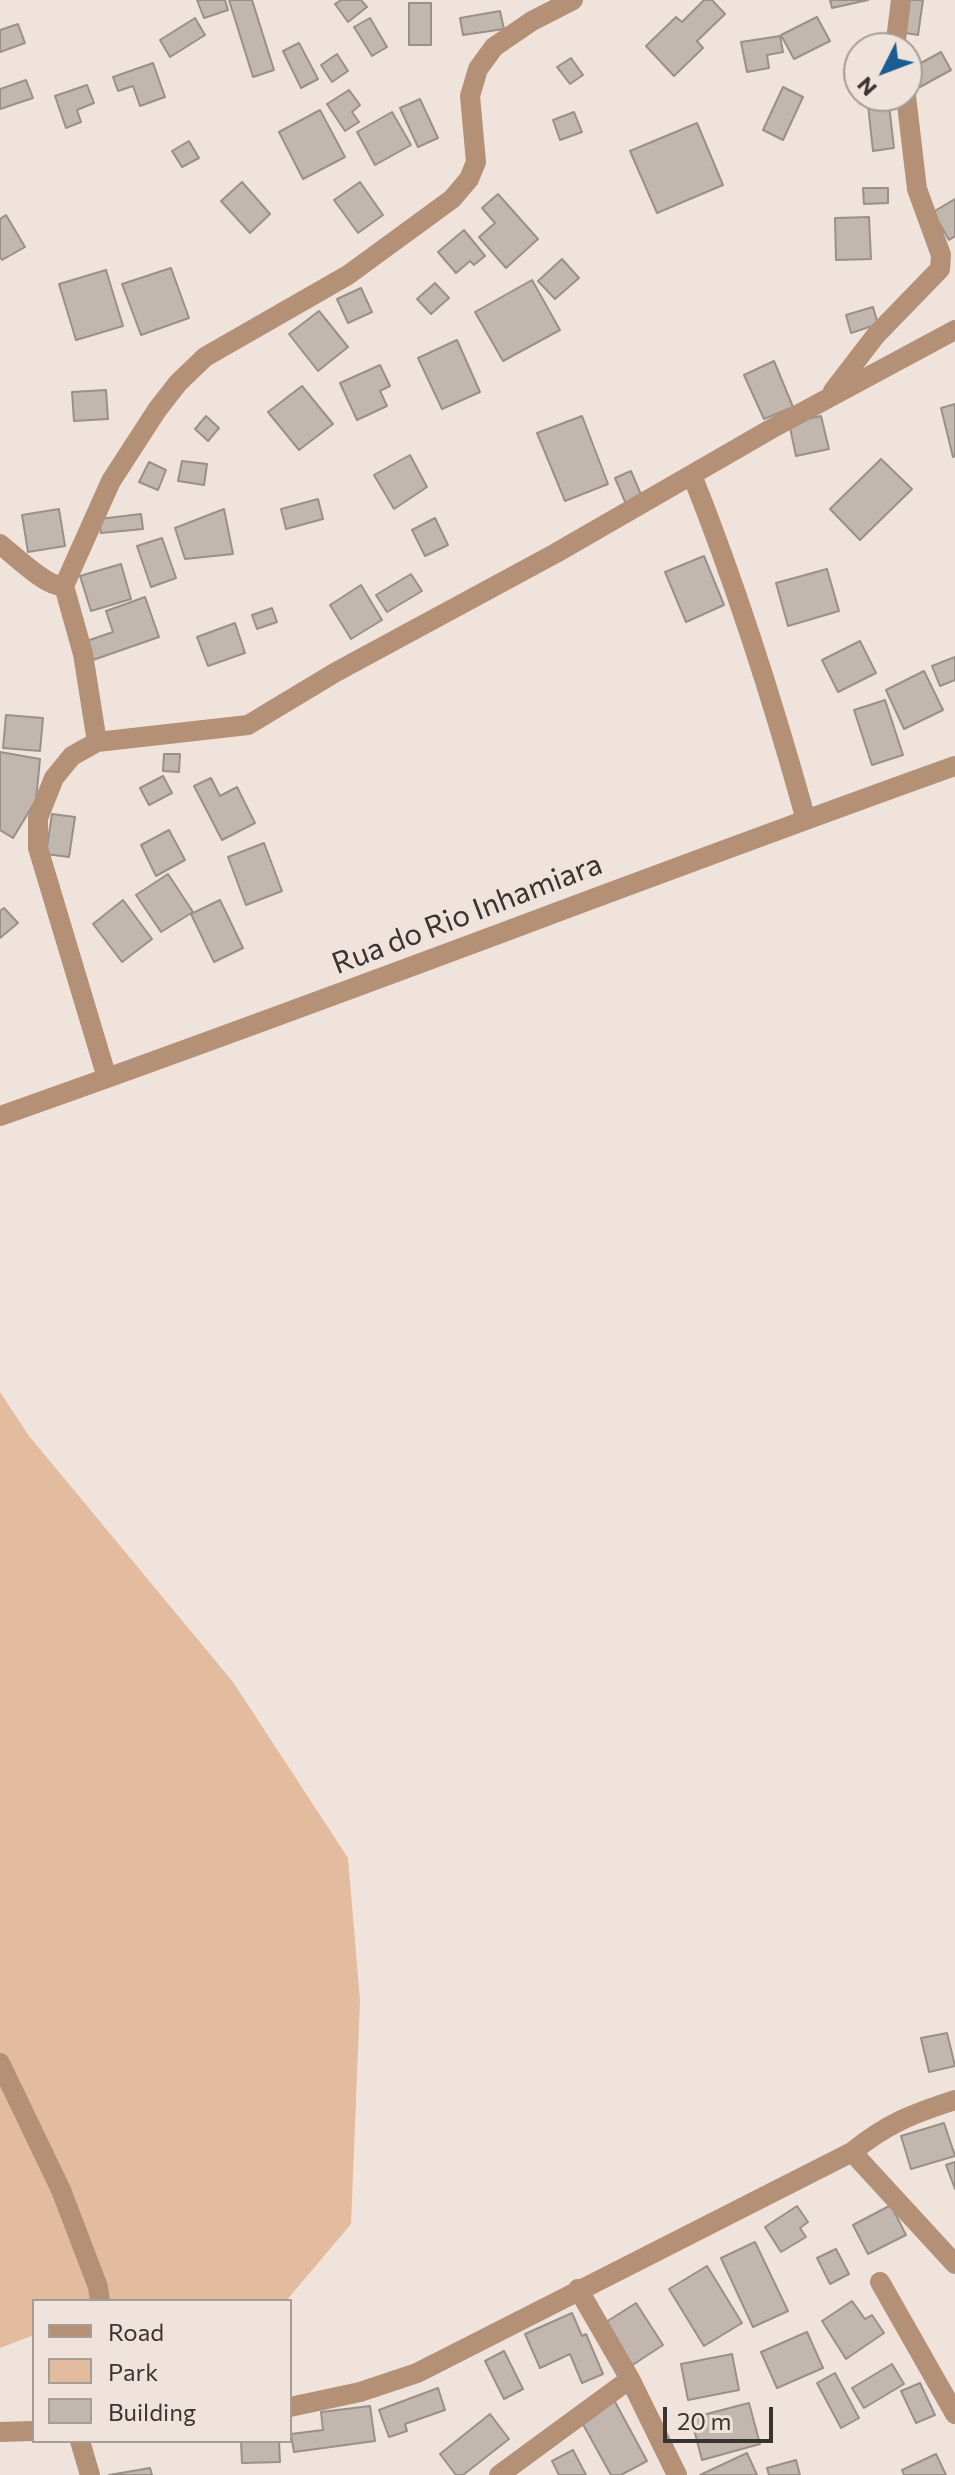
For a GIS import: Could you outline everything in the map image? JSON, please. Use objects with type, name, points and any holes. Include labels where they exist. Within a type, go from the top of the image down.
[{"type":"street","points":[[97,742],[83,654],[64,586],[111,481],[178,383],[205,357],[348,275],[452,199],[469,179],[476,162],[470,96],[478,69],[494,47],[532,21],[573,0]]},
{"type":"street","points":[[897,32],[901,0]]},
{"type":"street","points":[[825,400],[876,335],[940,269],[941,255],[917,189],[908,112]]},
{"type":"street","points":[[107,1078],[38,848],[38,818],[54,778],[72,756],[97,742],[248,725],[336,672],[955,330]]},
{"type":"street","points":[[692,475],[767,680],[806,820]]},
{"type":"street","points":[[0,544],[48,583],[64,586]]},
{"type":"street","name":"Rua do Rio Inhamiara","points":[[0,1116],[201,1046],[955,766]]},
{"type":"street","points":[[0,2063],[61,2190],[98,2287],[100,2299]]},
{"type":"street","points":[[292,2407],[360,2392],[417,2373],[852,2152],[880,2129],[955,2100]]},
{"type":"street","points":[[852,2152],[955,2264]]},
{"type":"street","points":[[880,2282],[955,2414]]},
{"type":"street","points":[[578,2289],[630,2379],[677,2475]]},
{"type":"street","points":[[499,2475],[630,2379]]},
{"type":"street","points":[[0,2432],[32,2431]]},
{"type":"street","points":[[81,2443],[90,2475]]},
{"type":"green space","points":[[0,1392],[29,1436],[233,1682],[348,1858],[360,2000],[351,2224],[288,2299],[32,2299],[32,2336],[0,2348]]},
{"type":"building","points":[[197,0],[225,0],[228,10],[204,18]]},
{"type":"building","points":[[229,0],[252,0],[274,70],[253,77]]},
{"type":"building","points":[[341,0],[361,0],[367,7],[348,22],[335,4]]},
{"type":"building","points":[[704,0],[712,0],[725,14],[697,41],[703,48],[674,76],[646,46],[676,17],[682,22]]},
{"type":"building","points":[[830,0],[868,0],[832,8]]},
{"type":"building","points":[[904,0],[923,0],[918,32],[899,32]]},
{"type":"building","points":[[409,3],[431,3],[431,45],[409,45]]},
{"type":"building","points":[[500,11],[504,29],[463,35],[460,18]]},
{"type":"building","points":[[817,17],[830,41],[794,59],[781,35]]},
{"type":"building","points":[[195,18],[205,35],[170,57],[160,40]]},
{"type":"building","points":[[370,18],[387,47],[372,56],[354,27]]},
{"type":"building","points":[[18,24],[25,43],[0,52],[0,30]]},
{"type":"building","points":[[780,36],[783,52],[767,55],[769,68],[747,72],[741,42]]},
{"type":"building","points":[[299,43],[318,79],[301,88],[283,51]]},
{"type":"building","points":[[941,52],[951,70],[923,85],[923,62]]},
{"type":"building","points":[[337,54],[348,71],[332,82],[321,65]]},
{"type":"building","points":[[571,58],[583,75],[570,84],[557,67]]},
{"type":"building","points":[[153,63],[165,97],[140,106],[133,86],[118,91],[113,77]]},
{"type":"building","points":[[26,80],[33,98],[0,109],[0,89]]},
{"type":"building","points":[[87,85],[94,103],[77,110],[81,122],[66,128],[55,96]]},
{"type":"building","points":[[783,87],[803,97],[783,140],[763,130]]},
{"type":"building","points":[[349,90],[360,105],[352,112],[359,122],[345,131],[327,104]]},
{"type":"building","points":[[420,99],[438,138],[418,147],[400,108]]},
{"type":"building","points":[[320,110],[345,157],[303,179],[279,132]]},
{"type":"building","points":[[392,112],[411,145],[375,165],[357,132]]},
{"type":"building","points":[[574,112],[582,132],[560,140],[553,120]]},
{"type":"building","points":[[869,112],[890,112],[894,148],[873,151]]},
{"type":"building","points":[[697,123],[723,185],[657,213],[630,151]]},
{"type":"building","points":[[189,141],[199,158],[182,167],[172,151]]},
{"type":"building","points":[[242,182],[270,214],[250,233],[221,201]]},
{"type":"building","points":[[360,182],[383,215],[358,233],[334,200]]},
{"type":"building","points":[[863,188],[888,188],[888,203],[864,204]]},
{"type":"building","points":[[498,194],[538,239],[506,268],[479,237],[495,223],[482,208]]},
{"type":"building","points":[[955,199],[955,236],[949,240],[933,212]]},
{"type":"building","points":[[6,215],[25,247],[2,260],[0,219]]},
{"type":"building","points":[[869,217],[871,259],[836,260],[835,218]]},
{"type":"building","points":[[464,230],[485,256],[474,265],[470,261],[456,273],[438,252]]},
{"type":"building","points":[[562,259],[579,278],[555,299],[538,281]]},
{"type":"building","points":[[171,268],[189,318],[141,335],[122,284]]},
{"type":"building","points":[[106,270],[123,326],[76,340],[59,284]]},
{"type":"building","points":[[532,280],[560,330],[503,361],[475,312]]},
{"type":"building","points":[[435,283],[449,298],[431,314],[417,299]]},
{"type":"building","points":[[361,288],[372,312],[348,323],[337,299]]},
{"type":"building","points":[[873,307],[878,324],[851,333],[846,315]]},
{"type":"building","points":[[319,311],[348,347],[318,371],[289,334]]},
{"type":"building","points":[[457,340],[480,392],[442,409],[418,358]]},
{"type":"building","points":[[774,361],[793,407],[764,419],[744,375]]},
{"type":"building","points":[[380,365],[390,386],[380,391],[387,406],[357,420],[340,383]]},
{"type":"building","points":[[302,386],[333,424],[299,450],[268,412]]},
{"type":"building","points":[[106,390],[108,419],[74,421],[72,392]]},
{"type":"building","points":[[955,404],[955,456],[953,457],[941,408]]},
{"type":"building","points":[[206,416],[219,428],[208,441],[195,429]]},
{"type":"building","points":[[582,416],[608,484],[565,501],[537,433]]},
{"type":"building","points":[[821,416],[829,449],[796,456],[789,423]]},
{"type":"building","points":[[410,455],[427,487],[394,509],[374,475]]},
{"type":"building","points":[[881,459],[912,489],[860,540],[830,509]]},
{"type":"building","points":[[182,461],[207,464],[204,485],[178,481]]},
{"type":"building","points":[[149,462],[166,470],[158,490],[139,482]]},
{"type":"building","points":[[631,471],[642,497],[626,504],[615,478]]},
{"type":"building","points":[[318,499],[323,519],[286,529],[281,509]]},
{"type":"building","points":[[59,509],[65,546],[28,552],[22,515]]},
{"type":"building","points":[[224,509],[233,554],[185,559],[175,528]]},
{"type":"building","points":[[141,514],[143,529],[101,533],[99,519]]},
{"type":"building","points":[[435,518],[448,545],[425,556],[412,530]]},
{"type":"building","points":[[162,538],[176,578],[151,587],[137,546]]},
{"type":"building","points":[[704,556],[724,605],[686,622],[665,572]]},
{"type":"building","points":[[121,564],[131,599],[91,611],[80,576]]},
{"type":"building","points":[[827,569],[839,611],[788,626],[776,583]]},
{"type":"building","points":[[411,574],[422,591],[387,612],[376,595]]},
{"type":"building","points":[[361,585],[382,620],[351,639],[330,605]]},
{"type":"building","points":[[145,597],[159,637],[90,661],[84,642],[113,632],[106,611]]},
{"type":"building","points":[[272,608],[277,622],[257,629],[252,615]]},
{"type":"building","points":[[235,623],[245,653],[208,666],[197,637]]},
{"type":"building","points":[[860,641],[876,673],[838,692],[822,660]]},
{"type":"building","points":[[955,657],[955,680],[940,686],[932,666]]},
{"type":"building","points":[[924,671],[943,710],[904,729],[886,690]]},
{"type":"building","points":[[885,700],[903,755],[872,765],[854,710]]},
{"type":"building","points":[[6,715],[43,718],[40,751],[3,748]]},
{"type":"building","points":[[0,752],[40,759],[36,800],[13,838],[0,830]]},
{"type":"building","points":[[164,754],[180,754],[179,772],[163,771]]},
{"type":"building","points":[[163,776],[172,793],[149,805],[140,788]]},
{"type":"building","points":[[211,778],[220,796],[237,787],[255,823],[222,840],[194,786]]},
{"type":"building","points":[[52,814],[75,817],[69,857],[46,854]]},
{"type":"building","points":[[169,830],[185,860],[156,876],[141,845]]},
{"type":"building","points":[[264,843],[282,891],[246,905],[228,857]]},
{"type":"building","points":[[168,874],[193,912],[161,932],[136,895]]},
{"type":"building","points":[[123,900],[152,939],[122,962],[93,924]]},
{"type":"building","points":[[220,900],[243,948],[214,962],[191,914]]},
{"type":"building","points":[[4,908],[18,923],[0,938],[0,911]]},
{"type":"building","points":[[947,2033],[955,2066],[929,2072],[921,2038]]},
{"type":"building","points":[[944,2123],[955,2156],[911,2169],[901,2136]]},
{"type":"building","points":[[955,2162],[955,2189],[946,2165]]},
{"type":"building","points":[[891,2205],[906,2235],[868,2254],[853,2225]]},
{"type":"building","points":[[797,2206],[808,2222],[800,2228],[806,2237],[781,2252],[765,2227]]},
{"type":"building","points":[[755,2242],[788,2311],[753,2327],[721,2258]]},
{"type":"building","points":[[836,2249],[849,2274],[830,2284],[817,2258]]},
{"type":"building","points":[[707,2266],[742,2323],[704,2346],[669,2289]]},
{"type":"building","points":[[852,2301],[865,2319],[872,2315],[884,2333],[846,2359],[822,2321]]},
{"type":"building","points":[[636,2303],[663,2345],[631,2366],[603,2324]]},
{"type":"building","points":[[572,2313],[582,2336],[586,2334],[603,2374],[582,2383],[570,2354],[540,2368],[525,2334]]},
{"type":"building","points":[[807,2332],[823,2368],[777,2388],[761,2352]]},
{"type":"building","points":[[504,2351],[523,2389],[504,2399],[485,2361]]},
{"type":"building","points":[[732,2354],[739,2390],[688,2400],[681,2364]]},
{"type":"building","points":[[892,2364],[904,2384],[864,2408],[852,2388]]},
{"type":"building","points":[[835,2373],[859,2418],[841,2428],[817,2383]]},
{"type":"building","points":[[920,2383],[935,2415],[916,2423],[901,2391]]},
{"type":"building","points":[[438,2388],[445,2410],[405,2424],[407,2431],[389,2437],[379,2410]]},
{"type":"building","points":[[614,2400],[647,2461],[621,2475],[611,2475],[580,2419]]},
{"type":"building","points":[[749,2403],[760,2444],[702,2460],[691,2418]]},
{"type":"building","points":[[370,2406],[375,2441],[294,2452],[292,2434],[323,2430],[321,2412]]},
{"type":"building","points":[[490,2414],[509,2439],[463,2475],[456,2475],[440,2454]]},
{"type":"building","points":[[241,2443],[279,2443],[280,2462],[242,2463]]},
{"type":"building","points":[[573,2450],[586,2475],[559,2475],[552,2461]]},
{"type":"building","points":[[747,2453],[757,2475],[700,2475]]},
{"type":"building","points":[[936,2454],[946,2475],[904,2475],[902,2470]]},
{"type":"building","points":[[796,2460],[800,2475],[769,2475],[767,2468]]},
{"type":"building","points":[[150,2468],[152,2475],[109,2475]]}]
